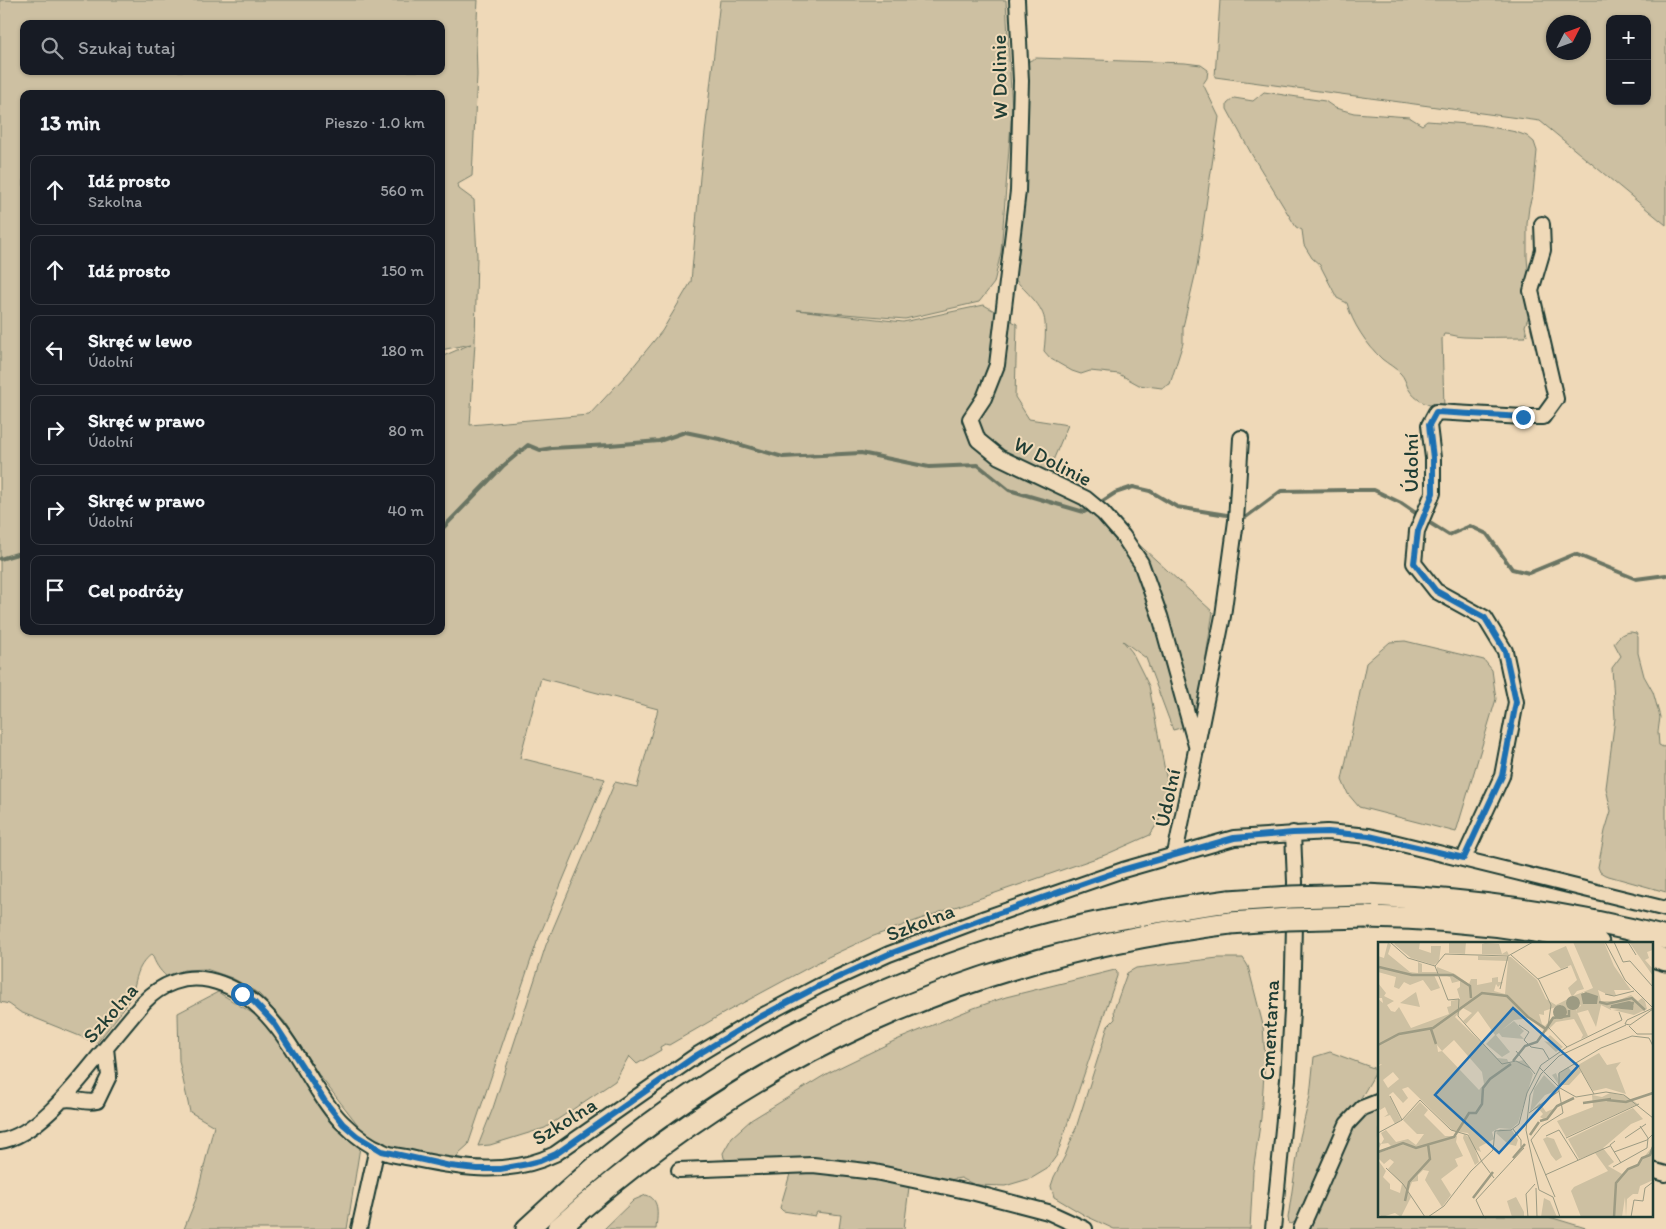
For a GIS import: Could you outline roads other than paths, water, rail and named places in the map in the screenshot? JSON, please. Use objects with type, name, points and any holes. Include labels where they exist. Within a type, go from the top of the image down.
[{"type":"highway","points":[[527,1229],[580,1180],[614,1152],[666,1113],[754,1056],[837,1013],[904,983],[970,958],[1030,939],[1118,919],[1229,901],[1365,895],[1454,900],[1531,909],[1591,920],[1666,938]]},
{"type":"highway","points":[[558,1229],[598,1193],[654,1150],[711,1110],[774,1070],[870,1021],[977,979],[1044,959],[1144,935],[1230,923],[1288,919],[1366,917],[1417,919],[1490,925],[1555,934],[1593,942]]},
{"type":"street","name":"W Dolinie","points":[[1017,0],[1021,81],[1016,210],[997,365],[984,398],[970,419],[978,440],[999,457],[1085,498],[1103,513],[1123,536],[1141,563],[1160,616],[1198,749]]},
{"type":"street","name":"Údolní","points":[[1464,858],[1502,776],[1516,702],[1505,651],[1485,618],[1436,591],[1414,563],[1418,531],[1433,493],[1433,458],[1429,425],[1436,412],[1544,417],[1556,399],[1532,291],[1543,250],[1542,224]]},
{"type":"street","points":[[1198,749],[1222,625],[1236,517],[1241,438]]},
{"type":"street","name":"Údolní","points":[[1175,854],[1198,749]]},
{"type":"street","name":"Szkolna","points":[[0,1141],[29,1130],[62,1100],[150,996],[163,987],[190,978],[201,978],[232,988],[254,1002],[266,1013],[324,1100],[343,1124],[357,1136],[382,1151],[450,1166],[500,1169],[540,1161],[572,1143],[697,1055],[760,1017],[819,986],[889,954],[1122,870],[1234,838],[1328,832],[1369,836],[1666,909]]},
{"type":"street","name":"Cmentarna","points":[[1273,1229],[1288,1079],[1292,1011],[1295,882],[1293,833]]},
{"type":"street","points":[[62,1100],[72,1098],[89,1103],[97,1101],[109,1076],[106,1048]]},
{"type":"street","points":[[1301,1229],[1348,1124],[1360,1110],[1378,1102]]},
{"type":"street","points":[[359,1229],[377,1148]]},
{"type":"street","points":[[679,1170],[813,1165],[875,1172],[975,1193],[1048,1212],[1085,1229]]},
{"type":"waterway","points":[[445,526],[503,466],[528,445],[540,450],[659,441],[685,432],[724,440],[783,457],[861,453],[929,467],[978,465],[1009,490],[1084,512],[1092,508]]},
{"type":"waterway","points":[[1098,504],[1115,493],[1133,487],[1150,491],[1177,507],[1233,516]]},
{"type":"waterway","points":[[1240,517],[1246,517],[1281,491],[1347,490],[1374,490],[1401,503],[1420,516]]},
{"type":"waterway","points":[[1425,520],[1449,535],[1470,526],[1487,534],[1512,569],[1529,573],[1575,554],[1636,579],[1666,575]]},
{"type":"waterway","points":[[0,559],[20,553]]}]
